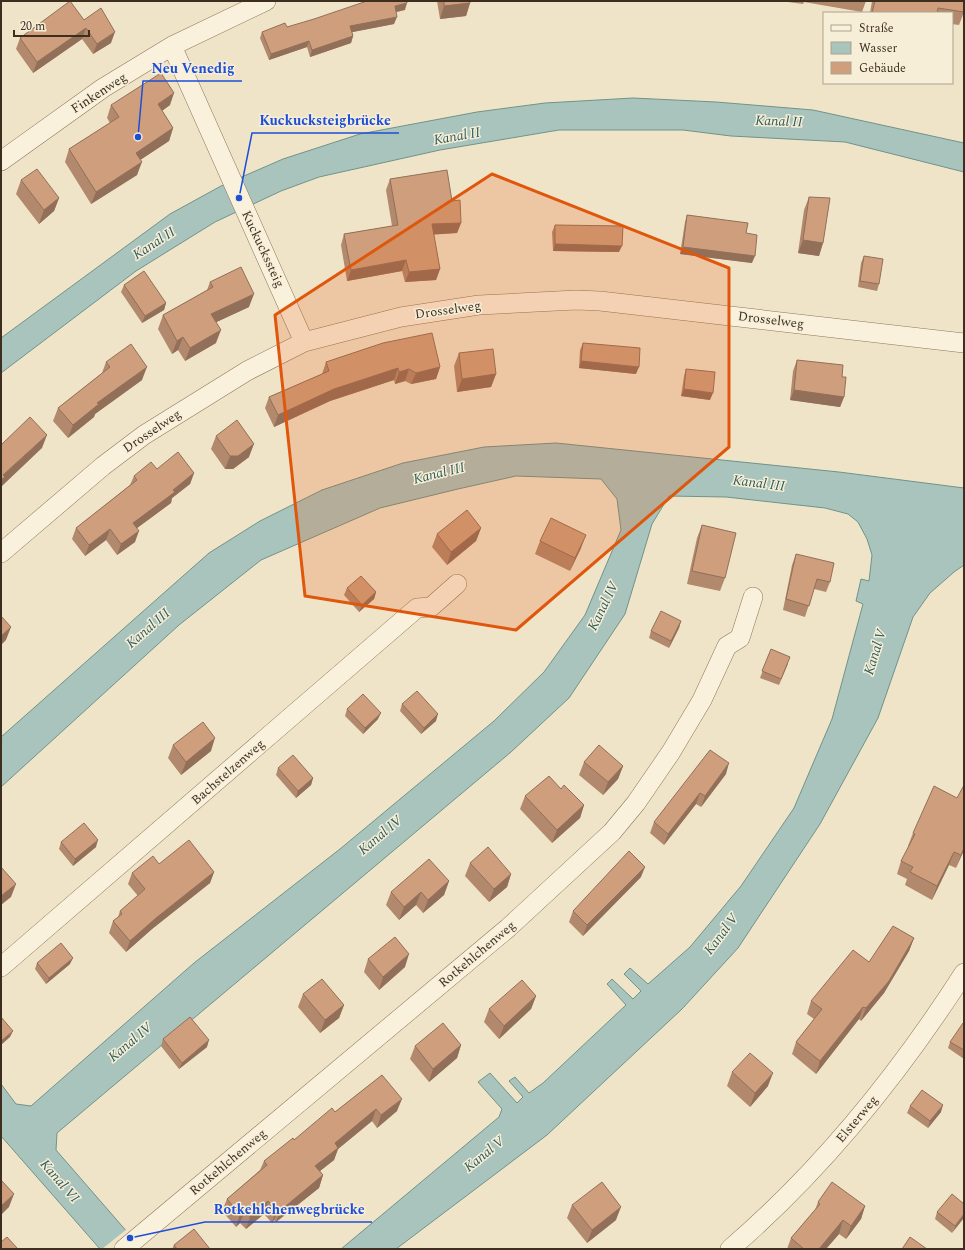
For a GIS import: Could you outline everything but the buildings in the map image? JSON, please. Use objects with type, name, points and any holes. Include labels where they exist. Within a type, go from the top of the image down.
[{"type":"street","name":"Finkenweg","points":[[1,161],[104,88],[172,46],[266,1]]},
{"type":"street","name":"Kuckuckssteig","points":[[172,46],[304,342]]},
{"type":"street","name":"Drosselweg","points":[[1,553],[103,466],[144,435],[247,371],[304,342],[401,317],[463,307],[576,300],[659,307],[964,343]]},
{"type":"street","name":"Bachstelzenweg","points":[[1,967],[417,608],[431,606],[457,584]]},
{"type":"street","name":"Rotkehlchenweg","points":[[124,1249],[508,928],[612,832],[636,803],[671,752],[702,700],[727,646],[740,638],[754,597]]},
{"type":"street","name":"Elsterweg","points":[[730,1249],[759,1224],[842,1138],[905,1059],[932,1022],[964,973]]},
{"type":"highlighted area","points":[[492,174],[729,268],[729,447],[516,630],[305,596],[275,315]]},
{"type":"water","name":"Kanal II","points":[[633,98],[716,102],[813,110],[964,143],[964,172],[845,142],[731,136],[683,130],[559,130],[440,150],[319,177],[281,191],[215,222],[136,271],[1,373],[1,338],[170,214],[221,186],[283,159],[360,134],[477,112],[545,103]]},
{"type":"water","points":[[556,443],[839,472],[964,488],[964,565],[930,593],[913,617],[878,718],[820,824],[738,948],[682,1009],[547,1135],[396,1249],[341,1249],[499,1117],[502,1109],[478,1082],[490,1073],[517,1103],[523,1097],[509,1081],[515,1077],[529,1093],[543,1083],[626,1005],[607,984],[612,979],[633,999],[641,991],[624,974],[630,968],[648,984],[690,947],[741,886],[794,808],[832,719],[863,604],[856,601],[861,579],[869,581],[872,555],[867,539],[858,522],[848,514],[825,508],[726,497],[669,496],[652,524],[625,614],[569,698],[511,752],[57,1133],[56,1150],[142,1249],[100,1249],[1,1136],[1,1084],[16,1104],[31,1106],[194,963],[340,849],[494,721],[544,672],[585,615],[621,530],[617,499],[601,479],[516,476],[380,508],[261,560],[179,625],[1,787],[1,737],[209,553],[260,521],[322,490],[403,463],[484,447]]},
{"type":"pier","points":[[127,1229],[143,1247],[140,1249],[102,1249]]},
{"type":"place","name":"Neu Venedig","points":[[138,137]]},
{"type":"place","name":"Kuckucksteigbrücke","points":[[239,198]]},
{"type":"place","name":"Rotkehlchenwegbrücke","points":[[130,1238]]},
{"type":"water label","name":"Kanal III","points":[[439,473]]},
{"type":"water label","name":"Kanal III","points":[[759,483]]},
{"type":"water label","name":"Kanal IV","points":[[603,606]]},
{"type":"water label","name":"Kanal III","points":[[148,628]]},
{"type":"water label","name":"Kanal V","points":[[875,652]]},
{"type":"water label","name":"Kanal IV","points":[[380,835]]},
{"type":"water label","name":"Kanal V","points":[[721,934]]},
{"type":"water label","name":"Kanal IV","points":[[130,1042]]},
{"type":"water label","name":"Kanal V","points":[[484,1154]]},
{"type":"water label","name":"Kanal VI","points":[[60,1181]]}]
